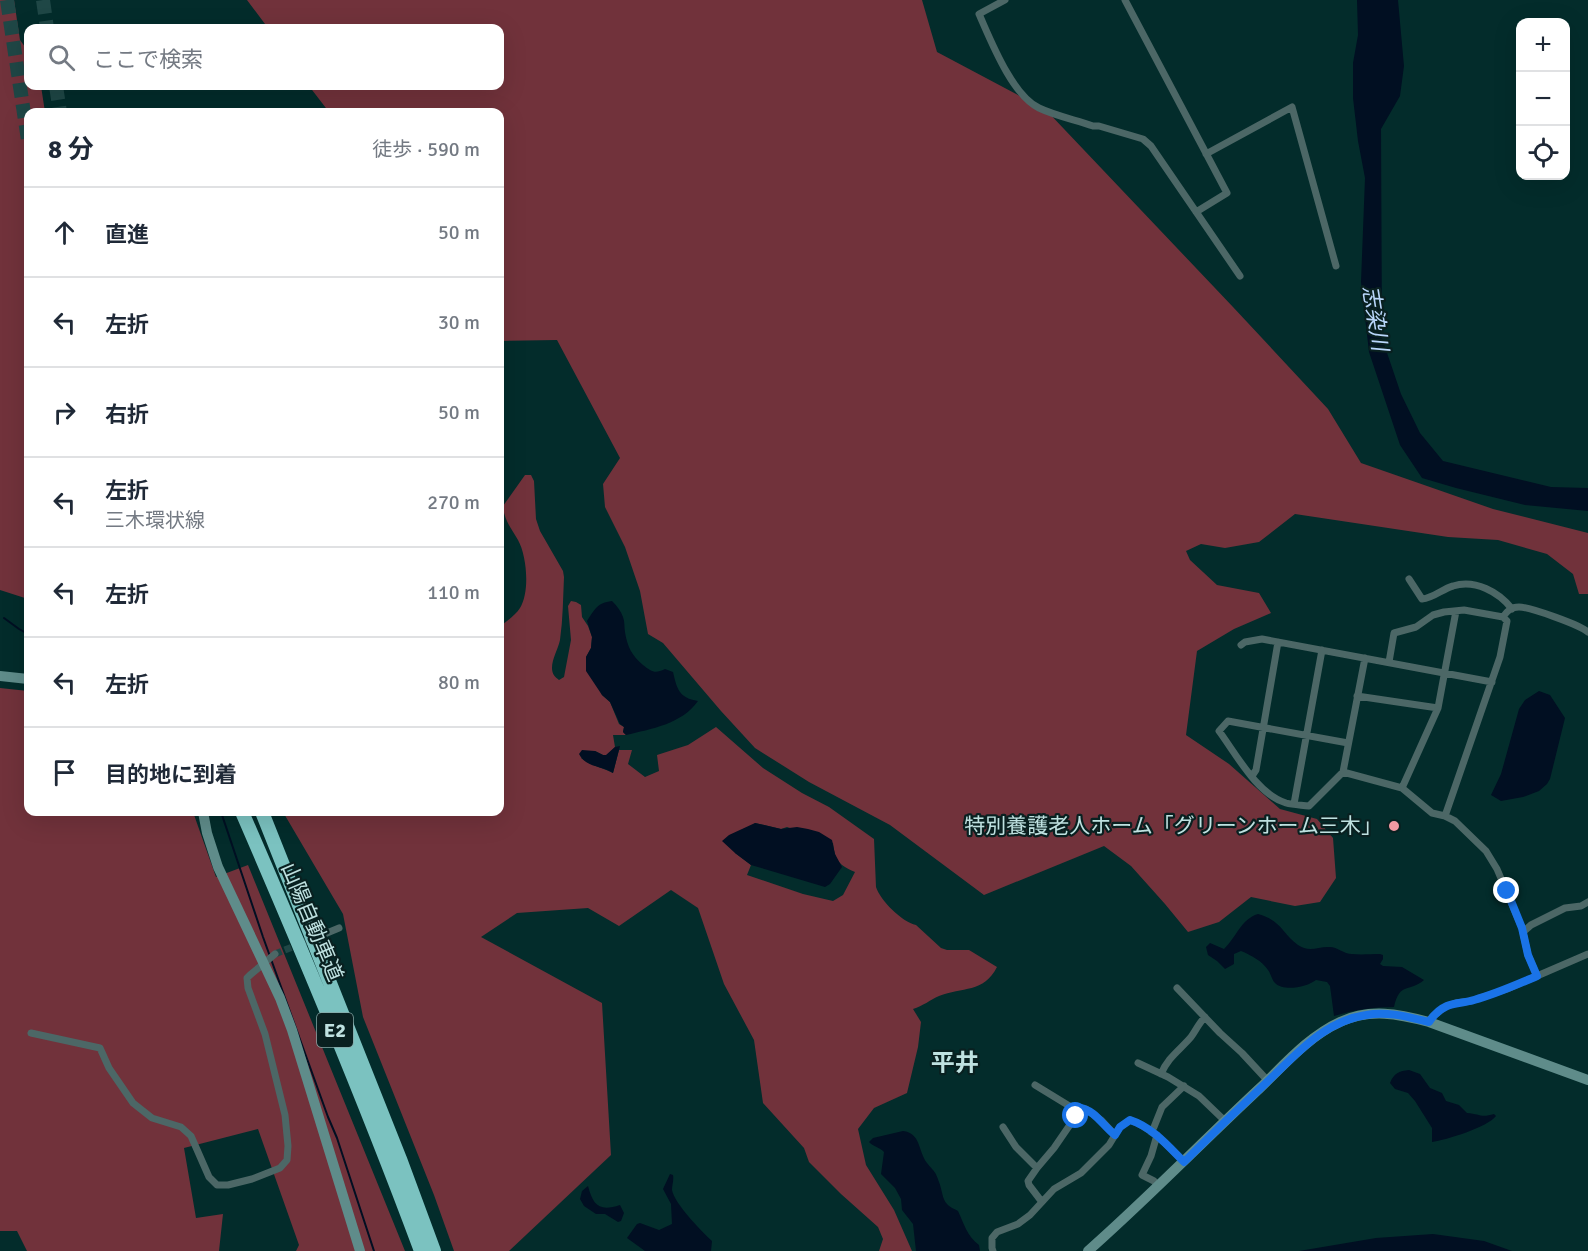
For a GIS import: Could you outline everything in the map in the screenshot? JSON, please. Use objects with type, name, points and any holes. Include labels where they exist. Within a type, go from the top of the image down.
[{"type":"highway","name":"山陽自動車道","points":[[244,816],[322,999],[388,1161],[421,1251]]},
{"type":"highway","name":"山陽自動車道","points":[[264,816],[396,1148],[434,1251]]},
{"type":"main road","points":[[0,676],[24,679]]},
{"type":"main road","points":[[203,816],[218,867],[280,998],[292,1030],[360,1251]]},
{"type":"main road","points":[[1088,1251],[1268,1081],[1322,1032],[1341,1021],[1385,1013],[1429,1022],[1588,1080]]},
{"type":"street","points":[[1005,0],[979,14],[1010,78],[1025,97],[1038,108],[1143,139],[1151,146],[1240,276]]},
{"type":"street","points":[[1125,0],[1227,193],[1196,212]]},
{"type":"street","points":[[1206,154],[1292,107],[1335,266]]},
{"type":"street","points":[[1409,579],[1422,599],[1452,586],[1472,584],[1488,588],[1507,602],[1512,609]]},
{"type":"street","points":[[1503,617],[1509,610],[1520,607],[1558,618],[1584,628],[1588,632]]},
{"type":"street","points":[[1389,662],[1394,633],[1416,627],[1433,615],[1464,610],[1503,617],[1508,621],[1492,682],[1445,816]]},
{"type":"street","points":[[1402,788],[1438,708],[1455,611]]},
{"type":"street","points":[[1241,645],[1262,639],[1492,682]]},
{"type":"street","points":[[1252,776],[1256,770],[1278,642]]},
{"type":"street","points":[[1294,804],[1322,650]]},
{"type":"street","points":[[1348,743],[1228,721],[1219,731],[1259,786],[1285,802],[1309,806],[1343,772],[1365,658]]},
{"type":"street","points":[[1357,696],[1438,708]]},
{"type":"street","points":[[1343,772],[1402,788],[1432,813],[1455,820],[1486,852],[1497,869],[1523,932],[1528,955],[1537,976]]},
{"type":"street","points":[[1523,932],[1531,925],[1565,908],[1581,906],[1588,902]]},
{"type":"street","points":[[327,933],[339,928]]},
{"type":"street","points":[[31,1033],[100,1048],[109,1068],[133,1103],[152,1118],[181,1127],[191,1136],[209,1177],[217,1185],[228,1185],[252,1179],[280,1168],[287,1160],[285,1115],[265,1034],[247,982],[250,975],[275,954]]},
{"type":"street","points":[[1429,1022],[1445,1007],[1507,989],[1588,954]]},
{"type":"street","points":[[1177,988],[1268,1081]]},
{"type":"street","points":[[1161,1074],[1164,1065],[1190,1038],[1204,1017]]},
{"type":"street","points":[[1138,1063],[1184,1086],[1226,1120]]},
{"type":"street","points":[[1035,1085],[1071,1107],[1086,1109],[1101,1120],[1115,1135]]},
{"type":"street","points":[[1158,1186],[1154,1181],[1142,1175],[1150,1156],[1154,1127],[1162,1107],[1184,1086]]},
{"type":"street","points":[[1042,1202],[1028,1181],[1080,1108]]},
{"type":"street","points":[[993,1251],[992,1238],[997,1232],[1018,1224],[1030,1215],[1054,1189],[1081,1173],[1109,1144],[1120,1127],[1130,1120],[1154,1133],[1184,1162]]},
{"type":"street","points":[[1003,1127],[1016,1147],[1037,1167]]},
{"type":"shaded area","points":[[0,0],[14,0],[20,40],[24,46],[24,90],[42,90],[44,108],[24,108],[24,598],[0,590]]},
{"type":"shaded area","points":[[247,0],[922,0],[937,52],[1046,110],[1328,409],[1361,463],[1493,509],[1588,533],[1588,594],[1579,594],[1573,574],[1547,554],[1498,540],[1448,537],[1295,514],[1259,542],[1225,548],[1201,544],[1186,551],[1190,560],[1217,585],[1259,593],[1271,613],[1234,629],[1197,651],[1186,735],[1229,764],[1280,809],[1317,819],[1333,838],[1336,878],[1320,902],[1295,906],[1251,897],[1219,922],[1188,932],[1131,866],[1104,846],[984,895],[890,825],[809,782],[755,748],[663,643],[648,634],[640,591],[625,547],[605,507],[603,484],[620,458],[557,340],[504,341],[504,108],[326,108],[312,90],[504,90],[504,24],[265,24]]},
{"type":"shaded area","points":[[525,475],[531,475],[534,481],[536,519],[564,577],[561,632],[553,661],[553,672],[559,680],[564,677],[571,640],[568,606],[571,601],[576,602],[581,605],[582,617],[592,637],[591,648],[586,657],[602,695],[610,702],[626,735],[613,735],[615,747],[607,755],[595,751],[581,758],[613,773],[619,750],[632,750],[628,764],[645,777],[659,771],[657,755],[688,745],[716,727],[763,768],[829,807],[874,839],[876,887],[892,910],[916,925],[941,948],[969,950],[997,967],[986,981],[979,985],[939,996],[913,1009],[921,1022],[918,1047],[907,1093],[874,1108],[858,1129],[866,1165],[894,1210],[912,1251],[879,1251],[883,1239],[878,1227],[809,1162],[804,1148],[763,1103],[754,1040],[724,984],[698,908],[671,890],[619,926],[588,908],[517,913],[481,937],[602,1003],[611,1155],[509,1251],[454,1251],[363,1017],[343,914],[285,816],[504,816],[504,624],[520,608],[526,584],[524,555],[506,520],[504,505]],"holes":[[[755,823],[781,829],[787,827],[833,843],[839,862],[855,872],[843,895],[833,901],[803,894],[747,875],[751,865],[735,853]]]},
{"type":"shaded area","points":[[0,688],[24,691],[24,816],[194,816],[216,877],[248,865],[405,1251],[296,1251],[299,1245],[258,1129],[184,1148],[196,1218],[223,1214],[219,1251],[27,1251],[17,1231],[0,1231]]},
{"type":"water","name":"志染川","points":[[1357,0],[1398,0],[1404,66],[1400,96],[1381,129],[1382,338],[1401,394],[1420,433],[1443,461],[1551,487],[1588,488],[1588,511],[1525,505],[1422,478],[1400,445],[1369,352],[1361,282],[1365,178],[1353,98],[1353,63],[1358,35]]},
{"type":"water","points":[[612,601],[622,615],[627,642],[636,658],[651,671],[665,669],[673,672],[680,692],[687,698],[698,701],[684,715],[656,728],[626,735],[623,732],[624,727],[620,724],[610,702],[602,695],[586,671],[586,657],[591,648],[592,637],[587,621],[600,605]]},
{"type":"water","points":[[1539,691],[1550,695],[1565,718],[1550,779],[1539,791],[1501,801],[1491,795],[1501,774],[1519,709],[1525,700]]},
{"type":"water","points":[[620,746],[613,773],[589,764],[579,754],[582,750],[606,755],[615,747]]},
{"type":"water","points":[[755,823],[781,829],[797,827],[819,832],[832,840],[835,854],[842,867],[830,884],[825,887],[751,865],[722,841],[729,835]]},
{"type":"water","points":[[1258,914],[1277,923],[1302,947],[1310,949],[1330,947],[1349,954],[1380,954],[1383,955],[1380,964],[1383,966],[1402,967],[1424,980],[1402,990],[1394,1007],[1364,1009],[1334,1016],[1330,986],[1327,982],[1316,980],[1290,988],[1279,986],[1263,964],[1241,951],[1234,954],[1234,964],[1225,969],[1208,955],[1206,947],[1210,943],[1224,949],[1243,924]]},
{"type":"water","points":[[1409,1070],[1420,1074],[1430,1088],[1442,1093],[1446,1101],[1459,1105],[1467,1113],[1496,1116],[1476,1129],[1432,1142],[1432,1128],[1415,1101],[1408,1093],[1395,1089],[1390,1083],[1397,1073]]},
{"type":"water","points":[[903,1131],[909,1132],[916,1139],[924,1158],[936,1175],[945,1202],[958,1211],[969,1234],[979,1245],[980,1251],[916,1251],[913,1224],[902,1210],[901,1199],[895,1188],[881,1174],[884,1152],[869,1142],[873,1138]]},
{"type":"water","points":[[670,1174],[673,1175],[674,1196],[689,1217],[712,1241],[711,1251],[645,1251],[627,1238],[640,1223],[659,1230],[672,1224],[671,1204],[663,1189]]},
{"type":"water","points":[[588,1186],[592,1198],[598,1205],[607,1208],[620,1205],[624,1213],[621,1221],[618,1222],[605,1214],[596,1214],[584,1206],[580,1199],[582,1191]]},
{"type":"water","points":[[1433,1234],[1484,1241],[1512,1251],[1299,1251],[1376,1238]]},
{"type":"waterway","points":[[4,618],[24,632]]},
{"type":"waterway","points":[[222,816],[263,937],[337,1138],[374,1251]]},
{"type":"tunnel","points":[[7,0],[24,113]]},
{"type":"tunnel","points":[[43,0],[46,24]]},
{"type":"tunnel","points":[[57,90],[59,108]]},
{"type":"tunnel","points":[[275,954],[327,933]]},
{"type":"place","name":"特別養護老人ホーム「グリーンホーム三木」","points":[[1394,826]]},
{"type":"district","name":"平井","points":[[955,1063]]},
{"type":"route","points":[[1076,1116],[1080,1108],[1086,1109],[1101,1120],[1115,1135],[1120,1127],[1130,1120],[1140,1124],[1161,1139],[1184,1162],[1296,1054],[1322,1032],[1341,1021],[1385,1013],[1429,1022],[1445,1007],[1507,989],[1537,976],[1528,955],[1522,928],[1507,891]]}]
